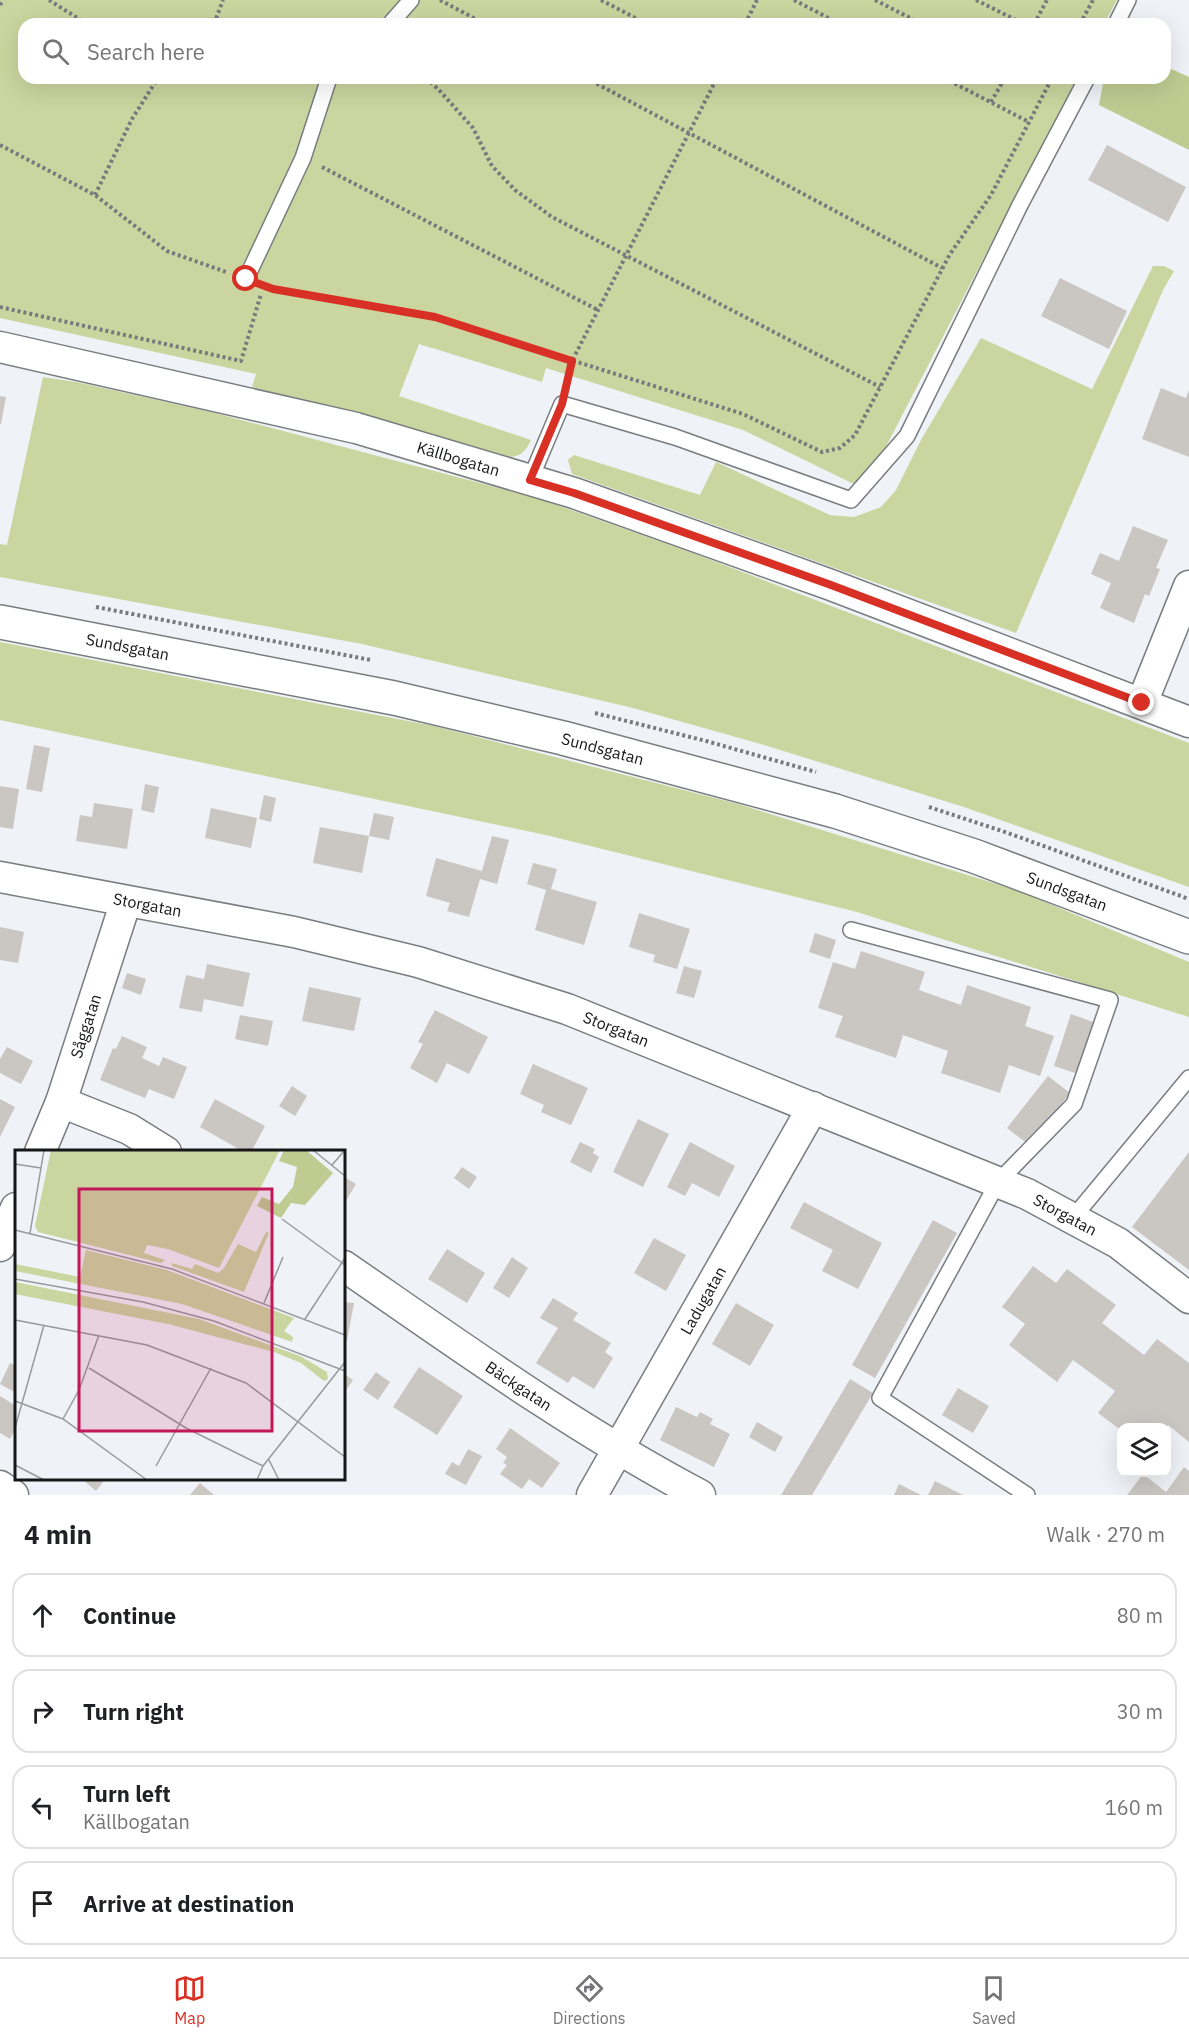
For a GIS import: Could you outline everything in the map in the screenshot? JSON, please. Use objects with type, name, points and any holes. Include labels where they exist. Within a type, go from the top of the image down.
[{"type":"main road","name":"Sundsgatan","points":[[0,622],[394,698],[563,738],[835,811],[974,856],[1189,937]]},
{"type":"street","name":"Källbogatan","points":[[0,347],[356,428],[574,493],[831,585],[1189,722]]},
{"type":"street","points":[[1142,703],[1189,586]]},
{"type":"street","name":"Storgatan","points":[[0,877],[294,932],[418,962],[567,1009],[1027,1194],[1118,1243],[1189,1298]]},
{"type":"street","name":"Såggatan","points":[[41,1150],[62,1102],[126,901]]},
{"type":"street","points":[[62,1102],[129,1129],[163,1150]]},
{"type":"street","name":"Ladugatan","points":[[592,1495],[813,1107]]},
{"type":"street","points":[[0,1246],[15,1210]]},
{"type":"street","name":"Bäckgatan","points":[[345,1267],[527,1392],[662,1475],[700,1495]]},
{"type":"street","points":[[0,1486],[14,1495]]},
{"type":"lane","points":[[395,18],[411,0]]},
{"type":"lane","points":[[1119,18],[1128,0]]},
{"type":"lane","points":[[246,279],[303,158],[327,84]]},
{"type":"lane","points":[[530,480],[562,404],[675,437],[851,500],[907,436],[1020,205],[1084,84]]},
{"type":"lane","points":[[851,930],[1110,1000],[1074,1104],[998,1182],[880,1398],[1027,1495]]},
{"type":"lane","points":[[1072,1219],[1189,1078]]},
{"type":"path","points":[[0,5],[3,0]]},
{"type":"path","points":[[49,0],[78,18]]},
{"type":"path","points":[[216,18],[223,0]]},
{"type":"path","points":[[440,0],[474,18]]},
{"type":"path","points":[[601,0],[635,18]]},
{"type":"path","points":[[748,18],[757,0]]},
{"type":"path","points":[[794,0],[828,18]]},
{"type":"path","points":[[875,0],[910,18]]},
{"type":"path","points":[[976,0],[1012,18]]},
{"type":"path","points":[[1037,18],[1047,0]]},
{"type":"path","points":[[1083,18],[1093,0]]},
{"type":"path","points":[[95,195],[132,119],[154,84]]},
{"type":"path","points":[[432,84],[473,128],[492,166],[515,190],[552,217],[880,387]]},
{"type":"path","points":[[597,84],[942,268]]},
{"type":"path","points":[[562,404],[572,361],[714,84]]},
{"type":"path","points":[[956,84],[1029,122]]},
{"type":"path","points":[[991,102],[1002,84]]},
{"type":"path","points":[[0,307],[241,361],[264,285],[273,289],[435,317],[743,414],[822,452],[840,448],[855,435],[942,268],[991,195],[1049,84]]},
{"type":"path","points":[[0,145],[95,195],[166,251],[246,279]]},
{"type":"path","points":[[303,158],[598,310]]},
{"type":"green space","points":[[0,0],[1117,0],[1107,18],[18,18],[18,84],[1074,84],[864,489],[743,430],[546,368],[542,382],[419,344],[399,396],[531,440],[521,454],[505,457],[252,387],[256,374],[0,318]]},
{"type":"green space","points":[[1171,69],[1189,77],[1189,150],[1099,105],[1103,84],[1171,84]]},
{"type":"green space","points":[[1153,266],[1164,266],[1174,271],[1163,290],[1016,633],[572,474],[568,460],[574,455],[700,495],[716,462],[830,515],[854,517],[881,507],[896,490],[921,440],[981,338],[1092,389]]},
{"type":"green space","points":[[43,377],[76,382],[211,412],[540,499],[690,552],[1189,743],[1189,887],[964,807],[764,745],[633,708],[362,644],[0,577],[0,544],[7,545]]},
{"type":"green space","points":[[0,642],[434,726],[738,804],[1016,890],[1189,962],[1189,1017],[857,912],[546,835],[0,720]]},
{"type":"building","points":[[1107,145],[1186,187],[1168,222],[1088,180]]},
{"type":"building","points":[[1060,278],[1127,311],[1109,349],[1041,316]]},
{"type":"building","points":[[1161,388],[1186,398],[1189,390],[1189,457],[1142,439]]},
{"type":"building","points":[[0,396],[6,397],[1,424],[0,424]]},
{"type":"building","points":[[1133,526],[1168,540],[1156,568],[1160,569],[1149,596],[1145,594],[1134,623],[1100,608],[1111,583],[1091,574],[1100,553],[1119,561]]},
{"type":"building","points":[[34,745],[50,748],[42,792],[26,789]]},
{"type":"building","points":[[145,784],[159,787],[154,813],[141,810]]},
{"type":"building","points":[[0,786],[19,789],[13,829],[0,827]]},
{"type":"building","points":[[264,795],[276,798],[271,822],[259,819]]},
{"type":"building","points":[[94,803],[133,809],[127,849],[76,841],[80,815],[92,817]]},
{"type":"building","points":[[211,808],[257,818],[251,848],[205,838]]},
{"type":"building","points":[[374,813],[394,817],[389,840],[369,836]]},
{"type":"building","points":[[320,827],[369,836],[362,873],[313,863]]},
{"type":"building","points":[[492,836],[509,840],[497,884],[480,879],[469,917],[447,911],[450,903],[426,896],[436,858],[482,871]]},
{"type":"building","points":[[533,863],[557,869],[551,889],[597,902],[584,945],[535,930],[546,890],[527,884]]},
{"type":"building","points":[[639,913],[690,929],[677,969],[653,962],[655,955],[629,947]]},
{"type":"building","points":[[0,927],[24,932],[18,963],[0,960]]},
{"type":"building","points":[[815,933],[836,940],[830,959],[809,952]]},
{"type":"building","points":[[861,951],[925,972],[919,990],[961,1005],[967,985],[1031,1007],[1025,1026],[1054,1036],[1040,1076],[1009,1065],[1000,1093],[941,1073],[948,1051],[903,1035],[896,1058],[835,1037],[843,1016],[818,1008],[833,962],[855,969]]},
{"type":"building","points":[[207,964],[250,973],[243,1007],[204,999],[202,1012],[179,1008],[186,975],[204,979]]},
{"type":"building","points":[[684,966],[702,971],[694,998],[676,993]]},
{"type":"building","points":[[127,973],[146,979],[141,995],[122,988]]},
{"type":"building","points":[[309,987],[361,998],[354,1031],[302,1021]]},
{"type":"building","points":[[435,1010],[488,1037],[469,1074],[447,1063],[437,1083],[410,1068],[423,1044],[418,1042]]},
{"type":"building","points":[[1071,1014],[1096,1023],[1078,1074],[1054,1066]]},
{"type":"building","points":[[240,1015],[273,1021],[268,1046],[235,1039]]},
{"type":"building","points":[[122,1036],[147,1047],[142,1058],[159,1066],[163,1057],[187,1067],[174,1099],[149,1089],[145,1098],[100,1080],[113,1048],[116,1049]]},
{"type":"building","points":[[7,1047],[33,1061],[21,1084],[0,1073],[0,1059]]},
{"type":"building","points":[[533,1064],[588,1088],[571,1125],[541,1112],[544,1105],[520,1094]]},
{"type":"building","points":[[1048,1076],[1070,1093],[1029,1145],[1007,1128]]},
{"type":"building","points":[[292,1086],[307,1096],[295,1116],[279,1106]]},
{"type":"building","points":[[0,1099],[15,1107],[0,1137]]},
{"type":"building","points":[[215,1099],[265,1126],[252,1150],[240,1150],[200,1127]]},
{"type":"building","points":[[638,1119],[669,1134],[643,1187],[613,1172]]},
{"type":"building","points":[[580,1142],[595,1149],[593,1153],[599,1157],[591,1173],[570,1162]]},
{"type":"building","points":[[690,1142],[735,1166],[719,1197],[692,1183],[685,1196],[667,1187]]},
{"type":"building","points":[[1189,1152],[1189,1270],[1132,1227]]},
{"type":"building","points":[[462,1167],[477,1177],[469,1189],[454,1178]]},
{"type":"building","points":[[345,1178],[356,1184],[345,1202]]},
{"type":"building","points":[[804,1202],[882,1243],[858,1289],[822,1271],[833,1250],[790,1228]]},
{"type":"building","points":[[933,1220],[957,1233],[875,1378],[852,1365]]},
{"type":"building","points":[[654,1238],[686,1255],[666,1291],[634,1273]]},
{"type":"building","points":[[447,1249],[485,1273],[467,1303],[428,1279]]},
{"type":"building","points":[[512,1257],[528,1268],[509,1298],[493,1288]]},
{"type":"building","points":[[1033,1266],[1056,1283],[1067,1269],[1116,1305],[1102,1323],[1144,1355],[1157,1339],[1189,1363],[1189,1442],[1171,1427],[1171,1423],[1117,1423],[1117,1427],[1098,1413],[1115,1391],[1073,1360],[1057,1382],[1009,1345],[1025,1324],[1002,1307]]},
{"type":"building","points":[[553,1298],[578,1313],[573,1320],[611,1343],[605,1352],[613,1358],[594,1389],[573,1376],[568,1383],[536,1363],[558,1328],[540,1318]]},
{"type":"building","points":[[345,1302],[354,1303],[347,1341],[345,1340]]},
{"type":"building","points":[[736,1303],[774,1325],[750,1366],[712,1344]]},
{"type":"building","points":[[10,1363],[15,1366],[15,1392],[0,1384]]},
{"type":"building","points":[[419,1367],[463,1396],[437,1435],[393,1407]]},
{"type":"building","points":[[376,1372],[390,1382],[378,1400],[363,1390]]},
{"type":"building","points":[[345,1375],[353,1380],[345,1392]]},
{"type":"building","points":[[850,1379],[873,1393],[812,1495],[781,1495]]},
{"type":"building","points":[[958,1388],[989,1406],[973,1433],[942,1415]]},
{"type":"building","points":[[0,1396],[15,1405],[15,1430],[10,1439],[0,1433]]},
{"type":"building","points":[[676,1407],[697,1417],[700,1412],[713,1419],[710,1424],[730,1434],[714,1467],[660,1440]]},
{"type":"building","points":[[757,1422],[783,1437],[775,1452],[749,1437]]},
{"type":"building","points":[[510,1428],[560,1463],[542,1488],[529,1479],[522,1489],[500,1474],[507,1465],[503,1463],[507,1457],[496,1449]]},
{"type":"building","points":[[468,1449],[482,1456],[466,1485],[445,1474],[452,1462],[459,1466]]},
{"type":"building","points":[[1184,1467],[1189,1471],[1189,1495],[1127,1495],[1141,1477],[1147,1477],[1166,1492]]},
{"type":"building","points":[[83,1480],[104,1480],[96,1491]]},
{"type":"building","points":[[935,1481],[963,1495],[928,1495]]},
{"type":"building","points":[[200,1483],[214,1495],[190,1495]]},
{"type":"building","points":[[899,1484],[921,1495],[894,1495]]},
{"type":"route","points":[[246,279],[273,289],[435,317],[572,361],[562,404],[530,480],[574,493],[831,585],[1142,703]]}]
